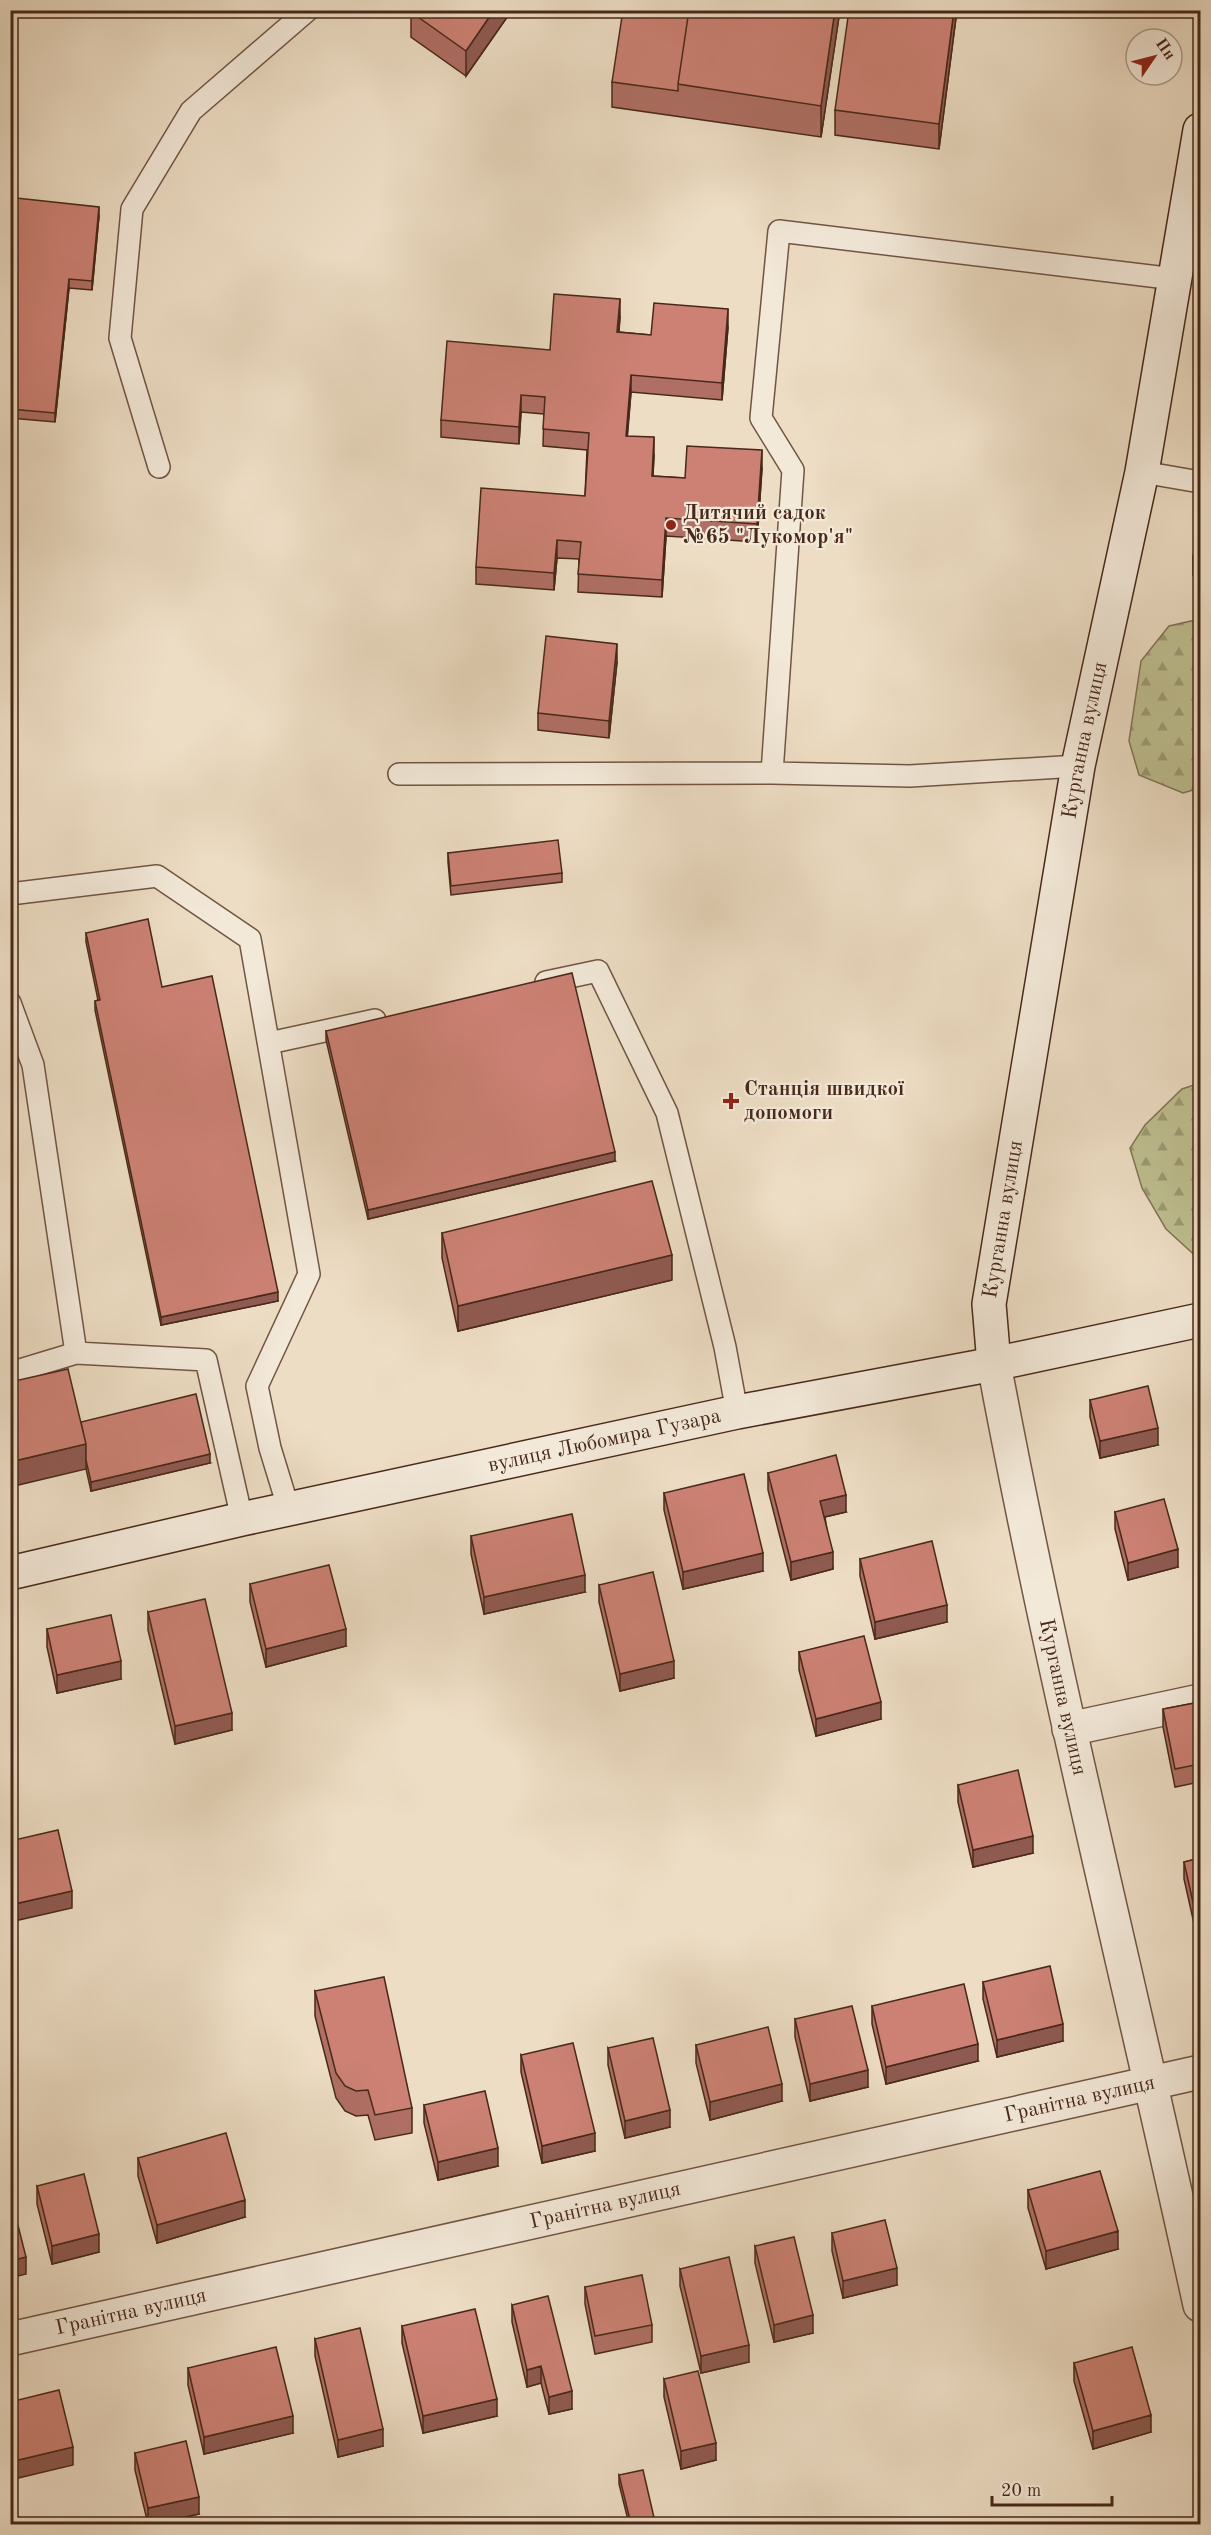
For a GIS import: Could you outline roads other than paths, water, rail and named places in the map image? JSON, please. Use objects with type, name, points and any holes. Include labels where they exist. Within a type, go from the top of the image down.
[{"type":"street","name":"Курганна вулиця","points":[[1200,130],[1142,472],[1078,766],[989,1304],[994,1364],[1070,1729],[1152,2082],[1200,2305]]},
{"type":"street","name":"вулиця Любомира Гузара","points":[[10,1573],[242,1519],[737,1412],[994,1364],[1200,1320]]},
{"type":"street","points":[[1070,1729],[1200,1701]]},
{"type":"street","name":"Гранітна вулиця","points":[[10,2339],[1200,2072]]},
{"type":"lane","points":[[159,467],[120,338],[132,209],[191,111],[308,10]]},
{"type":"lane","points":[[771,773],[793,470],[761,418],[778,231],[1175,279]]},
{"type":"lane","points":[[1142,472],[1200,482]]},
{"type":"lane","points":[[399,774],[771,773],[910,776],[1078,766]]},
{"type":"lane","points":[[10,894],[157,876],[250,939],[309,1274],[257,1386],[270,1448],[289,1510]]},
{"type":"lane","points":[[530,986],[598,971],[667,1113],[725,1347],[737,1412]]},
{"type":"lane","points":[[10,1003],[33,1065],[75,1353]]},
{"type":"lane","points":[[269,1043],[393,1016]]},
{"type":"lane","points":[[10,1372],[75,1353],[206,1360],[242,1519]]},
{"type":"place","name":"Дитячий садок №65 \"Лукомор'я\"","points":[[671,525]]},
{"type":"place","name":"Станція швидкої допомоги","points":[[731,1101]]}]
